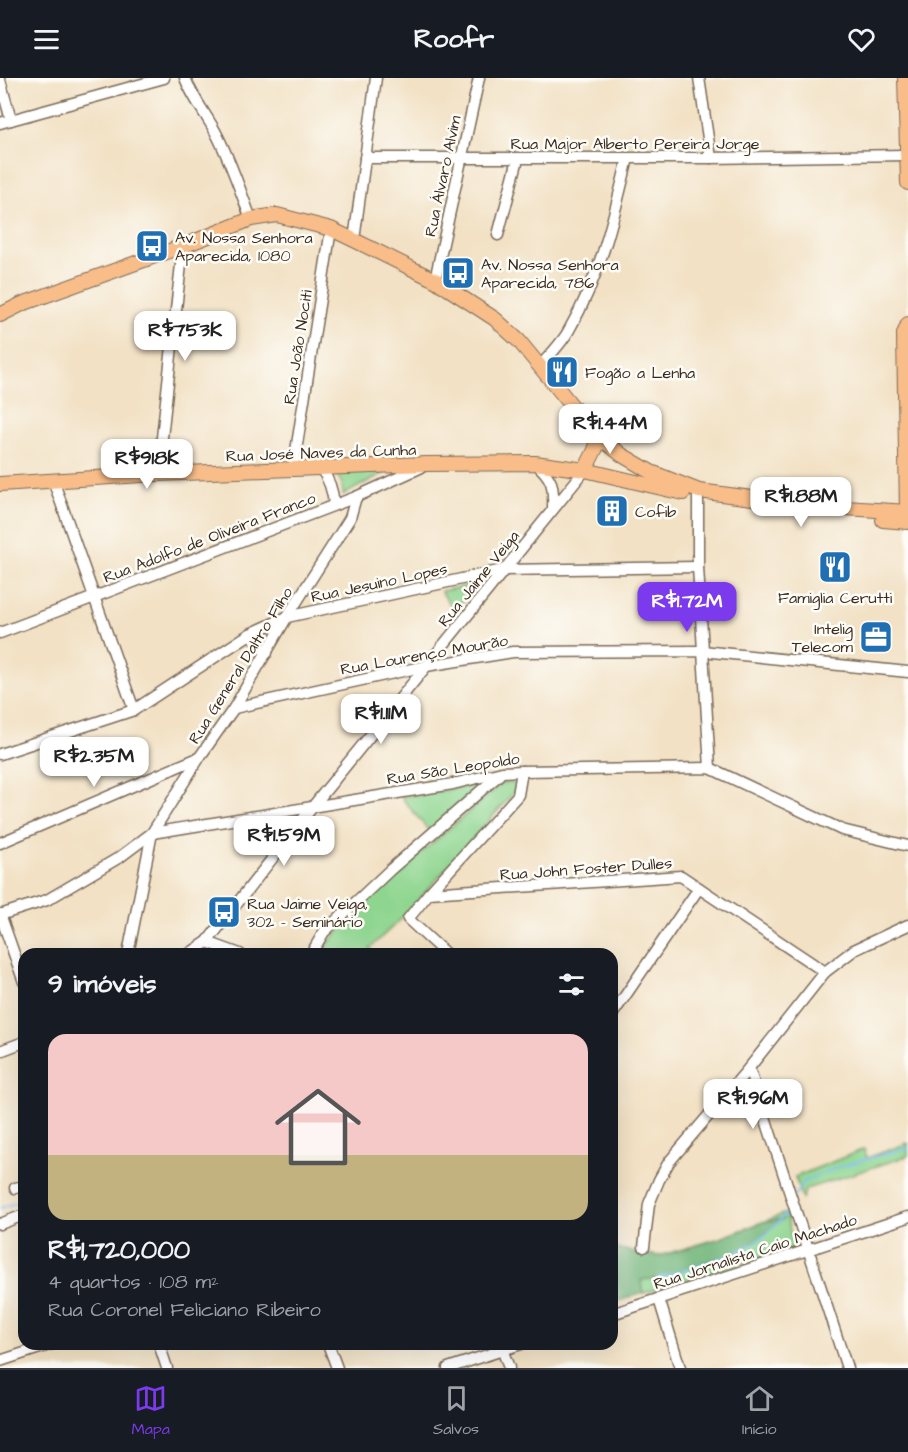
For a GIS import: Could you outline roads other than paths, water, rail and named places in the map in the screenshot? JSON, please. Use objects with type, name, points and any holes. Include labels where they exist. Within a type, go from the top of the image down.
[{"type":"main road","points":[[905,78],[908,183]]},
{"type":"main road","points":[[0,315],[22,304],[251,219],[277,214],[331,229],[354,240],[435,280],[495,319],[519,341],[595,434],[636,464],[698,494],[807,513],[908,519],[904,334],[908,324]]},
{"type":"main road","points":[[585,470],[596,448],[595,434]]},
{"type":"main road","name":"Rua José Naves da Cunha","points":[[0,484],[158,474],[426,464],[535,463],[585,470],[698,494]]},
{"type":"street","points":[[0,80],[6,121],[164,78]]},
{"type":"street","points":[[186,78],[192,95],[215,131],[251,219]]},
{"type":"street","points":[[354,240],[376,78]]},
{"type":"street","name":"Rua Álvaro Alvim","points":[[435,280],[479,78]]},
{"type":"street","points":[[699,78],[711,158]]},
{"type":"street","name":"Rua Major Alberto Pereira Jorge","points":[[365,158],[711,158],[906,155]]},
{"type":"street","points":[[540,366],[569,331],[595,276],[614,217],[628,158]]},
{"type":"street","points":[[498,235],[518,159]]},
{"type":"street","name":"Rua João Nociti","points":[[292,470],[331,229]]},
{"type":"street","points":[[158,474],[183,246]]},
{"type":"street","points":[[535,463],[547,473],[551,482],[554,492],[553,509]]},
{"type":"street","name":"Rua Adolfo de Oliveira Franco","points":[[0,633],[356,497],[426,464]]},
{"type":"street","points":[[321,469],[328,477],[334,505]]},
{"type":"street","name":"Rua Jaime Veiga","points":[[199,948],[207,942],[314,805],[585,470]]},
{"type":"street","points":[[53,480],[135,710]]},
{"type":"street","points":[[698,494],[698,567],[710,768]]},
{"type":"street","name":"Rua General Daltro Filho","points":[[129,948],[152,832],[234,708],[287,617],[350,518],[356,497]]},
{"type":"street","name":"Rua Jesuino Lopes","points":[[0,754],[135,710],[250,634],[287,617],[503,570],[698,567]]},
{"type":"street","points":[[250,634],[267,653]]},
{"type":"street","name":"Rua Lourenço Mourão","points":[[234,708],[426,666],[513,652],[702,651],[908,672]]},
{"type":"street","points":[[0,843],[199,758]]},
{"type":"street","name":"Rua São Leopoldo","points":[[0,914],[47,900],[120,857],[152,832],[453,784],[502,772],[710,768],[842,830],[908,846]]},
{"type":"street","points":[[439,948],[408,919],[518,795],[522,771]]},
{"type":"street","points":[[315,948],[324,932],[349,908],[502,772]]},
{"type":"street","name":"Rua John Foster Dulles","points":[[429,893],[681,876],[825,972]]},
{"type":"street","points":[[618,1006],[699,888]]},
{"type":"street","points":[[0,914],[18,965]]},
{"type":"street","points":[[644,1247],[650,1204],[669,1162],[749,1068],[825,972],[854,950],[908,925]]},
{"type":"street","points":[[207,942],[224,948]]},
{"type":"street","points":[[0,1051],[18,1044]]},
{"type":"street","points":[[749,1068],[847,1368]]},
{"type":"street","points":[[0,1224],[18,1217]]},
{"type":"street","name":"Rua Jornalista Caio Machado","points":[[618,1312],[908,1217]]},
{"type":"street","points":[[659,1299],[680,1368]]},
{"type":"street","points":[[0,1361],[34,1350]]},
{"type":"street","points":[[161,1350],[167,1368]]},
{"type":"street","points":[[330,1350],[337,1368]]},
{"type":"street","points":[[448,1368],[494,1350]]},
{"type":"street","points":[[503,1350],[509,1368]]},
{"type":"waterway","points":[[795,1196],[802,1184],[810,1179],[853,1163],[908,1148]]},
{"type":"waterway","points":[[0,1208],[18,1202]]},
{"type":"waterway","points":[[657,1278],[713,1261],[749,1245],[779,1222],[790,1206]]},
{"type":"place","name":"Av. Nossa Senhora Aparecida, 1080","points":[[152,246]]},
{"type":"place","name":"Av. Nossa Senhora Aparecida, 786","points":[[458,273]]},
{"type":"place","name":"Fogão a Lenha","points":[[562,372]]},
{"type":"place","name":"Cofib","points":[[612,511]]},
{"type":"place","name":"Famiglia Cerutti","points":[[835,567]]},
{"type":"place","name":"Intelig Telecom","points":[[876,637]]},
{"type":"place","name":"Rua Jaime Veiga, 302 - Seminário","points":[[224,912]]}]
